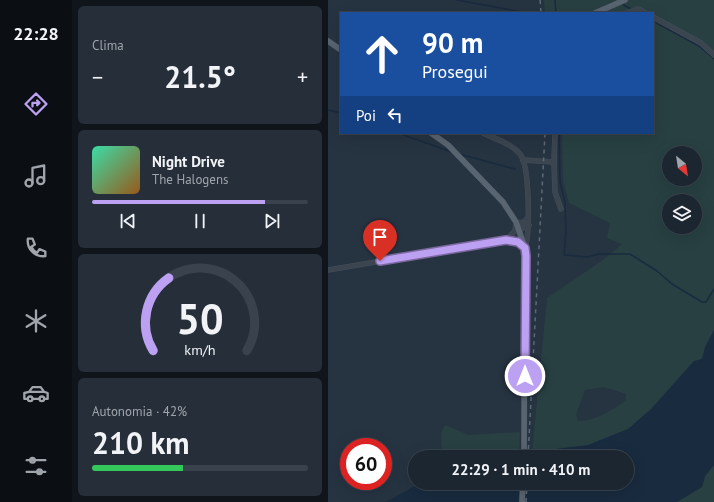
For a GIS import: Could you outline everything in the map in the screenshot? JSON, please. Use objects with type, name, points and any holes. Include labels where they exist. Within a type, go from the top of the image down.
[{"type":"main road","points":[[597,12],[621,2]]},
{"type":"main road","points":[[328,41],[340,49]]},
{"type":"main road","points":[[432,134],[448,145],[498,195],[517,225],[525,248],[524,450]]},
{"type":"main road","points":[[441,134],[448,145]]},
{"type":"main road","points":[[522,502],[523,490]]},
{"type":"street","points":[[628,12],[633,10],[640,10],[644,12]]},
{"type":"street","points":[[654,18],[701,43],[714,55]]},
{"type":"street","points":[[328,270],[506,240],[518,242],[525,248],[528,240],[529,224],[527,182],[523,160],[514,147],[485,134]]},
{"type":"street","points":[[555,134],[555,192],[561,209]]},
{"type":"street","points":[[523,160],[554,162]]},
{"type":"street","points":[[506,240],[517,225],[528,218]]},
{"type":"street","points":[[517,225],[521,229],[529,224]]},
{"type":"green space","points":[[544,0],[714,0],[714,360],[628,429],[589,445],[548,450],[532,450],[547,298],[603,260],[622,244],[607,238],[610,223],[569,203],[563,181],[562,134],[654,134],[654,12],[545,12]],"holes":[[[604,387],[626,394],[626,400],[615,408],[597,417],[584,421],[578,421],[576,415],[585,390]]]},
{"type":"green space","points":[[445,425],[469,435],[520,432],[519,450],[442,450],[441,433]]},
{"type":"green space","points":[[714,465],[714,502],[677,502],[702,487],[705,476]]},
{"type":"water","points":[[714,330],[714,465],[705,476],[702,487],[677,502],[386,502],[408,490],[634,490],[634,450],[548,450],[588,445],[628,429],[651,409],[694,361],[702,359],[705,347]]},
{"type":"waterway","points":[[457,0],[522,12]]},
{"type":"waterway","points":[[555,0],[556,12]]},
{"type":"waterway","points":[[622,4],[631,9]]},
{"type":"waterway","points":[[654,22],[699,46],[714,59]]},
{"type":"waterway","points":[[328,110],[340,113]]},
{"type":"waterway","points":[[401,134],[452,152]]},
{"type":"waterway","points":[[559,134],[560,182],[565,202],[566,231],[564,255],[587,257],[599,254],[630,254],[657,271],[672,284],[702,302],[706,302],[714,289]]},
{"type":"waterway","points":[[459,154],[515,169]]},
{"type":"railway","points":[[540,0],[541,12]]},
{"type":"railway","points":[[528,450],[545,134]]},
{"type":"railway","points":[[526,502],[527,490]]},
{"type":"route","points":[[380,261],[506,240],[518,242],[525,248],[526,256],[525,376]]}]
